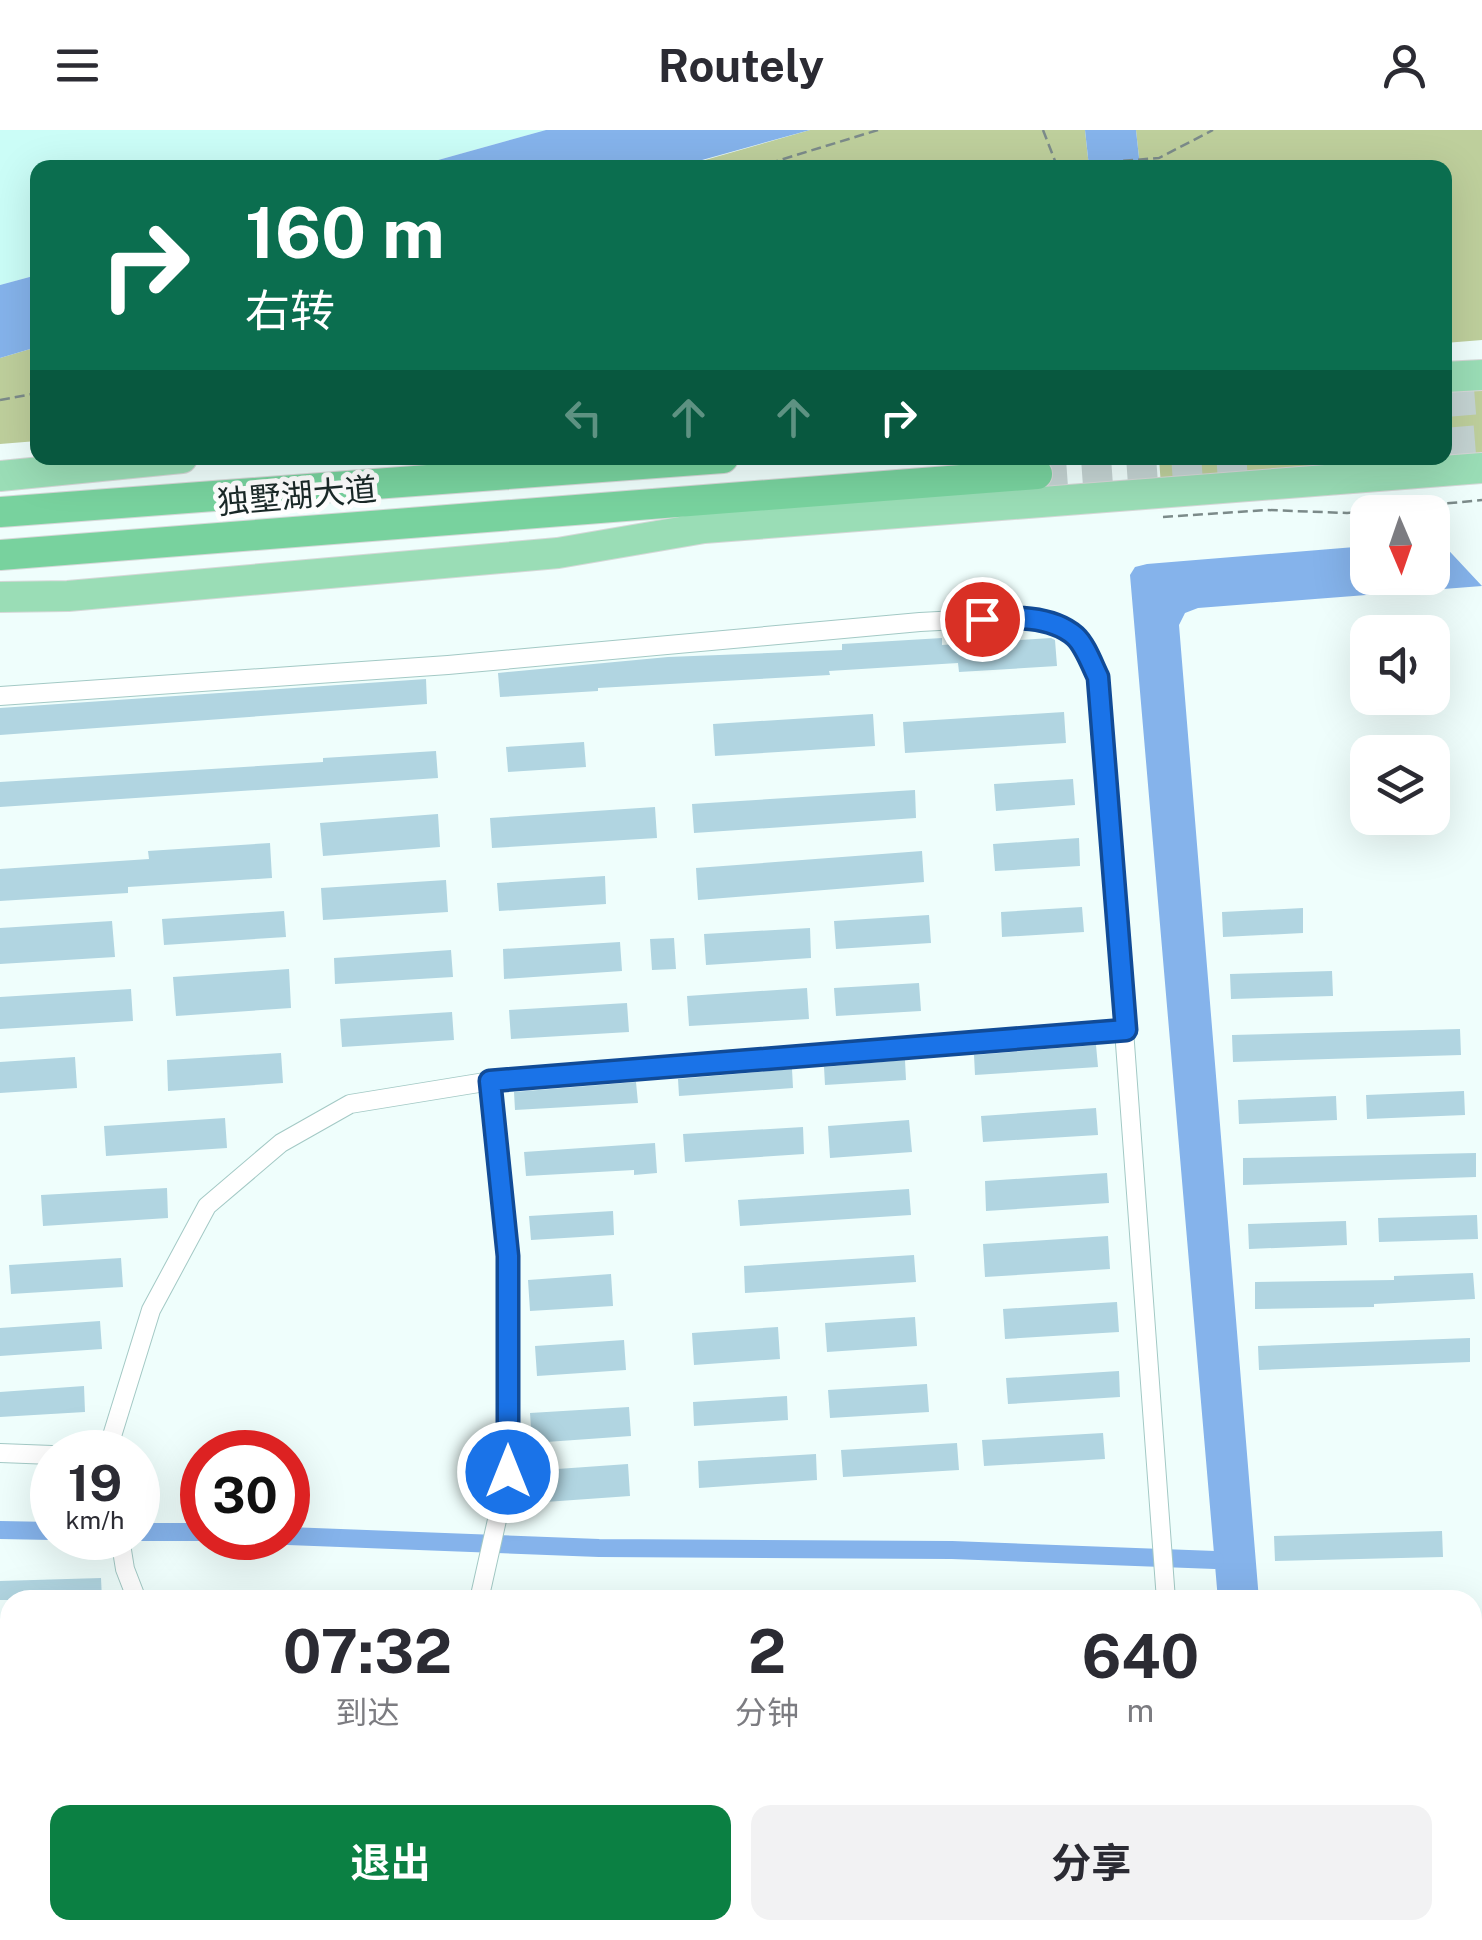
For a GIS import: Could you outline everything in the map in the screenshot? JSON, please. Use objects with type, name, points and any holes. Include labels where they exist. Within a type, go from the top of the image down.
[{"type":"highway","name":"独墅湖大道","points":[[0,512],[613,465]]},
{"type":"highway","name":"独墅湖大道","points":[[0,555],[1037,474]]},
{"type":"main road","points":[[1452,377],[1482,374]]},
{"type":"main road","points":[[0,476],[111,465]]},
{"type":"main road","points":[[1338,479],[1356,465]]},
{"type":"main road","points":[[0,596],[68,596],[558,553],[704,528],[1482,468]]},
{"type":"street","points":[[0,696],[448,665],[920,622],[1014,617],[1051,624],[1076,637],[1098,677],[1166,1590]]},
{"type":"street","points":[[114,1430],[151,1310],[207,1206],[281,1142],[350,1104],[490,1081],[1126,1030]]},
{"type":"street","points":[[481,1590],[508,1472],[508,1256],[490,1081]]},
{"type":"street","points":[[0,1453],[30,1454]]},
{"type":"street","points":[[126,1560],[134,1590]]},
{"type":"path","points":[[780,160],[878,130]]},
{"type":"path","points":[[1044,130],[1053,160]]},
{"type":"path","points":[[1141,160],[1159,158],[1213,130]]},
{"type":"path","points":[[0,400],[30,394]]},
{"type":"path","points":[[1150,518],[1268,510],[1347,512],[1482,500]]},
{"type":"shaded area","points":[[0,130],[546,130],[438,160],[30,160],[30,277],[0,285]]},
{"type":"green space","points":[[810,130],[1085,130],[1088,160],[705,160]]},
{"type":"green space","points":[[1136,130],[1482,130],[1482,340],[1452,342],[1452,160],[1139,160]]},
{"type":"green space","points":[[30,349],[30,442],[0,444],[0,358]]},
{"type":"green space","points":[[1482,381],[1482,460],[1452,461],[1452,383]]},
{"type":"green space","points":[[1160,465],[1341,465],[1336,469],[1161,486]]},
{"type":"water","points":[[546,130],[810,130],[702,160],[438,160]]},
{"type":"water","points":[[1085,130],[1136,130],[1139,160],[1088,160]]},
{"type":"water","points":[[30,277],[30,349],[0,358],[0,285]]},
{"type":"water","points":[[1350,547],[1350,595],[1366,595],[1198,608],[1185,613],[1179,625],[1258,1590],[1217,1590],[1130,575],[1135,567]]},
{"type":"water","points":[[1450,552],[1482,586],[1450,588]]},
{"type":"building","points":[[942,638],[942,645],[1051,638],[1055,640],[1057,666],[959,672],[958,663],[500,697],[498,673],[668,657],[842,650],[842,644]]},
{"type":"building","points":[[426,679],[427,704],[0,735],[0,708]]},
{"type":"building","points":[[1064,712],[1066,743],[905,753],[903,722]]},
{"type":"building","points":[[873,714],[875,746],[715,756],[713,724]]},
{"type":"building","points":[[584,742],[586,767],[508,772],[506,747]]},
{"type":"building","points":[[436,751],[438,778],[0,807],[0,782]]},
{"type":"building","points":[[1073,779],[1075,805],[996,811],[994,784]]},
{"type":"building","points":[[915,790],[916,818],[694,833],[692,804]]},
{"type":"building","points":[[655,807],[657,838],[492,848],[490,818]]},
{"type":"building","points":[[438,814],[440,847],[323,856],[320,823]]},
{"type":"building","points":[[1079,838],[1080,866],[995,871],[993,844]]},
{"type":"building","points":[[270,843],[272,878],[128,887],[128,893],[0,901],[0,869],[149,859],[148,851]]},
{"type":"building","points":[[922,851],[924,882],[698,900],[696,868]]},
{"type":"building","points":[[605,876],[606,904],[499,911],[497,883]]},
{"type":"building","points":[[446,880],[448,912],[323,920],[321,888]]},
{"type":"building","points":[[1082,907],[1084,932],[1002,937],[1001,912]]},
{"type":"building","points":[[1303,908],[1303,933],[1223,937],[1222,912]]},
{"type":"building","points":[[284,911],[286,937],[164,945],[162,919]]},
{"type":"building","points":[[929,915],[931,943],[836,949],[834,921]]},
{"type":"building","points":[[112,921],[115,957],[0,964],[0,928]]},
{"type":"building","points":[[810,928],[811,958],[706,965],[704,934]]},
{"type":"building","points":[[674,938],[676,969],[652,970],[650,939]]},
{"type":"building","points":[[620,942],[622,971],[504,979],[503,949]]},
{"type":"building","points":[[451,950],[453,977],[335,984],[334,958]]},
{"type":"building","points":[[289,969],[291,1008],[176,1016],[173,977]]},
{"type":"building","points":[[1332,971],[1333,996],[1231,999],[1230,974]]},
{"type":"building","points":[[919,983],[921,1011],[836,1016],[834,988]]},
{"type":"building","points":[[807,988],[809,1019],[689,1026],[687,996]]},
{"type":"building","points":[[131,989],[133,1021],[0,1029],[0,997]]},
{"type":"building","points":[[627,1003],[629,1032],[511,1039],[509,1010]]},
{"type":"building","points":[[452,1012],[454,1040],[342,1047],[340,1019]]},
{"type":"building","points":[[1460,1029],[1461,1055],[1233,1062],[1232,1035]]},
{"type":"building","points":[[1096,1045],[1098,1067],[975,1075],[974,1055]]},
{"type":"building","points":[[281,1053],[283,1083],[168,1091],[167,1060]]},
{"type":"building","points":[[75,1057],[77,1088],[0,1093],[0,1062]]},
{"type":"building","points":[[905,1060],[906,1080],[825,1085],[824,1067]]},
{"type":"building","points":[[792,1069],[793,1088],[679,1096],[678,1079]]},
{"type":"building","points":[[636,1082],[638,1103],[515,1110],[514,1092]]},
{"type":"building","points":[[1464,1091],[1465,1115],[1367,1119],[1366,1095]]},
{"type":"building","points":[[1336,1096],[1337,1120],[1239,1124],[1238,1100]]},
{"type":"building","points":[[1096,1108],[1098,1135],[983,1142],[981,1116]]},
{"type":"building","points":[[225,1118],[227,1148],[106,1156],[104,1126]]},
{"type":"building","points":[[909,1120],[912,1152],[830,1158],[828,1126]]},
{"type":"building","points":[[803,1127],[804,1154],[685,1162],[683,1134]]},
{"type":"building","points":[[655,1143],[657,1173],[634,1175],[634,1170],[526,1176],[524,1152]]},
{"type":"building","points":[[1476,1153],[1476,1177],[1243,1185],[1243,1158]]},
{"type":"building","points":[[1107,1173],[1109,1203],[986,1211],[985,1181]]},
{"type":"building","points":[[167,1188],[168,1218],[43,1226],[41,1195]]},
{"type":"building","points":[[909,1189],[911,1215],[740,1226],[738,1200]]},
{"type":"building","points":[[613,1211],[614,1235],[531,1240],[529,1216]]},
{"type":"building","points":[[1477,1215],[1478,1239],[1379,1242],[1378,1218]]},
{"type":"building","points":[[1346,1221],[1347,1245],[1249,1249],[1248,1224]]},
{"type":"building","points":[[1108,1236],[1110,1269],[985,1277],[983,1244]]},
{"type":"building","points":[[914,1255],[916,1282],[745,1293],[744,1266]]},
{"type":"building","points":[[121,1258],[123,1287],[11,1294],[9,1265]]},
{"type":"building","points":[[1473,1273],[1475,1299],[1374,1307],[1255,1309],[1255,1282],[1394,1280],[1394,1276]]},
{"type":"building","points":[[611,1274],[613,1306],[530,1311],[528,1280]]},
{"type":"building","points":[[1117,1302],[1119,1332],[1005,1339],[1003,1309]]},
{"type":"building","points":[[915,1317],[917,1346],[827,1352],[825,1323]]},
{"type":"building","points":[[100,1321],[102,1349],[0,1356],[0,1328]]},
{"type":"building","points":[[778,1327],[780,1359],[694,1365],[692,1333]]},
{"type":"building","points":[[1470,1338],[1470,1362],[1259,1370],[1258,1346]]},
{"type":"building","points":[[624,1340],[626,1370],[537,1376],[535,1346]]},
{"type":"building","points":[[1119,1371],[1120,1397],[1008,1404],[1006,1378]]},
{"type":"building","points":[[927,1384],[929,1412],[830,1418],[828,1390]]},
{"type":"building","points":[[84,1386],[85,1412],[0,1417],[0,1392]]},
{"type":"building","points":[[787,1396],[788,1420],[694,1426],[693,1402]]},
{"type":"building","points":[[629,1407],[631,1436],[532,1443],[530,1413]]},
{"type":"building","points":[[1103,1433],[1105,1459],[984,1466],[982,1440]]},
{"type":"building","points":[[957,1443],[959,1470],[843,1477],[841,1450]]},
{"type":"building","points":[[816,1454],[817,1480],[699,1488],[698,1461]]},
{"type":"building","points":[[628,1464],[630,1496],[531,1503],[529,1471]]},
{"type":"building","points":[[1442,1531],[1443,1557],[1275,1561],[1274,1536]]},
{"type":"building","points":[[101,1578],[102,1590],[0,1590],[0,1581]]},
{"type":"waterway","points":[[0,1530],[30,1531]]},
{"type":"waterway","points":[[160,1532],[180,1532]]},
{"type":"waterway","points":[[310,1537],[599,1548],[952,1550],[1215,1560]]},
{"type":"tunnel","points":[[1452,401],[1482,399]]},
{"type":"tunnel","points":[[1452,442],[1482,440]]},
{"type":"tunnel","points":[[1037,474],[1161,465]]},
{"type":"route","points":[[508,1472],[508,1256],[490,1081],[1126,1030],[1098,677],[1076,637],[1051,624],[1014,617],[982,619]]}]
